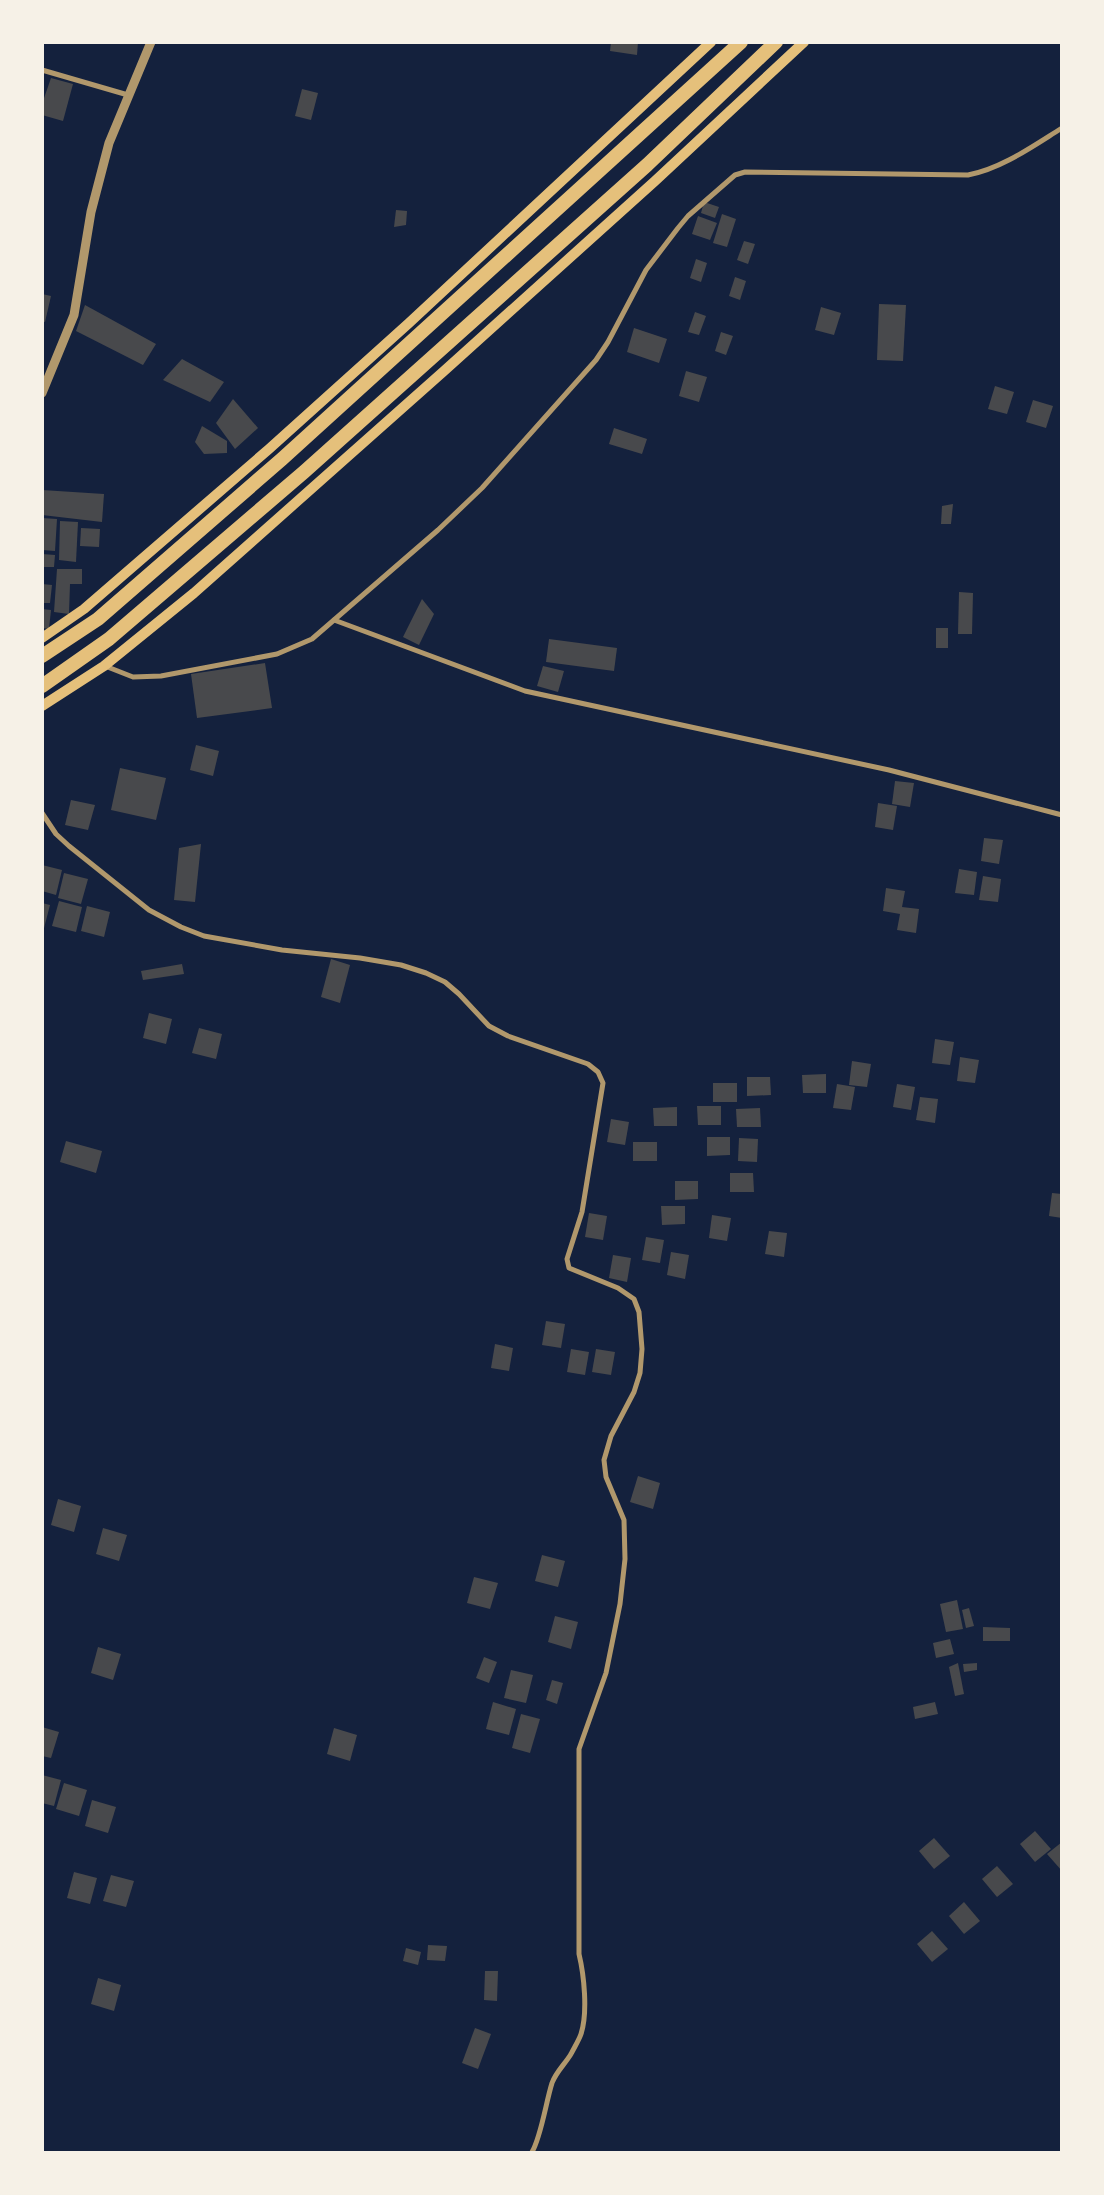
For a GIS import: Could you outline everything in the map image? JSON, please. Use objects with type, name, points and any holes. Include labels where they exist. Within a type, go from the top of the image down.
[{"type":"highway","points":[[42,656],[98,619],[282,459],[740,42]]},
{"type":"highway","points":[[42,686],[109,639],[304,472],[647,165],[776,42]]},
{"type":"main road","points":[[42,638],[84,609],[269,449],[409,323],[711,42]]},
{"type":"main road","points":[[42,706],[104,666],[194,593],[324,479],[655,181],[804,42]]},
{"type":"street","points":[[42,394],[74,315],[97,185],[109,143],[151,42]]},
{"type":"street","points":[[42,70],[128,95]]},
{"type":"street","points":[[104,666],[133,677],[147,678],[277,654],[312,639],[482,488],[602,351],[646,270],[678,228],[688,216],[734,175],[745,172],[968,175],[981,173],[1008,160],[1062,128]]},
{"type":"street","points":[[334,620],[525,691],[889,770],[1062,815]]},
{"type":"street","points":[[42,813],[56,834],[70,846],[149,910],[181,927],[204,936],[282,950],[360,958],[401,965],[426,973],[444,982],[459,994],[489,1026],[508,1036],[588,1064],[598,1072],[603,1083],[582,1212],[567,1259],[569,1268],[618,1288],[634,1299],[639,1312],[642,1349],[640,1373],[634,1392],[611,1436],[604,1460],[606,1477],[624,1520],[625,1559],[620,1604],[606,1673],[579,1749],[579,1954],[584,1974],[582,2033],[569,2057],[554,2077],[536,2145],[532,2152]]},
{"type":"building","points":[[611,42],[638,42],[637,55],[610,51]]},
{"type":"building","points":[[51,78],[73,84],[63,121],[42,115],[42,104]]},
{"type":"building","points":[[302,89],[318,93],[311,120],[295,116]]},
{"type":"building","points":[[704,202],[719,207],[715,218],[701,213]]},
{"type":"building","points":[[396,210],[407,211],[406,225],[394,227]]},
{"type":"building","points":[[722,214],[736,219],[727,247],[713,243]]},
{"type":"building","points":[[698,216],[717,223],[710,240],[692,234]]},
{"type":"building","points":[[744,241],[755,244],[748,264],[737,260]]},
{"type":"building","points":[[696,259],[707,263],[701,282],[690,278]]},
{"type":"building","points":[[735,277],[746,281],[740,300],[729,296]]},
{"type":"building","points":[[42,294],[51,296],[45,322],[42,321]]},
{"type":"building","points":[[879,304],[906,305],[903,361],[877,360]]},
{"type":"building","points":[[85,305],[156,344],[143,365],[76,331]]},
{"type":"building","points":[[821,307],[841,313],[834,335],[815,330]]},
{"type":"building","points":[[695,312],[706,316],[699,335],[688,332]]},
{"type":"building","points":[[634,328],[667,339],[659,363],[627,352]]},
{"type":"building","points":[[721,332],[733,336],[726,355],[715,351]]},
{"type":"building","points":[[182,359],[224,382],[210,402],[163,380]]},
{"type":"building","points":[[686,371],[707,377],[699,402],[679,396]]},
{"type":"building","points":[[995,386],[1014,392],[1007,414],[988,409]]},
{"type":"building","points":[[233,399],[258,428],[235,449],[216,423]]},
{"type":"building","points":[[1033,400],[1053,406],[1046,428],[1026,422]]},
{"type":"building","points":[[202,426],[227,441],[227,453],[204,454],[195,442]]},
{"type":"building","points":[[614,428],[647,439],[642,454],[609,444]]},
{"type":"building","points":[[42,490],[104,494],[102,522],[42,515]]},
{"type":"building","points":[[953,504],[951,524],[941,524],[942,506]]},
{"type":"building","points":[[42,518],[57,519],[55,551],[42,550]]},
{"type":"building","points":[[60,521],[78,522],[76,562],[59,560]]},
{"type":"building","points":[[81,528],[100,529],[99,547],[80,546]]},
{"type":"building","points":[[42,554],[55,555],[54,567],[42,567]]},
{"type":"building","points":[[57,569],[82,569],[82,584],[70,584],[69,614],[54,612]]},
{"type":"building","points":[[42,584],[52,585],[50,603],[42,603]]},
{"type":"building","points":[[959,592],[973,593],[972,634],[958,634]]},
{"type":"building","points":[[422,599],[434,614],[419,645],[403,637]]},
{"type":"building","points":[[42,609],[51,610],[49,629],[42,628]]},
{"type":"building","points":[[936,628],[948,628],[948,648],[936,648]]},
{"type":"building","points":[[549,639],[617,648],[614,671],[546,662]]},
{"type":"building","points":[[265,663],[272,708],[197,718],[191,674]]},
{"type":"building","points":[[543,666],[564,671],[558,692],[537,686]]},
{"type":"building","points":[[196,745],[219,751],[213,776],[190,770]]},
{"type":"building","points":[[120,768],[166,778],[156,820],[111,810]]},
{"type":"building","points":[[895,781],[914,783],[910,807],[892,804]]},
{"type":"building","points":[[71,800],[95,805],[88,830],[65,825]]},
{"type":"building","points":[[878,803],[897,806],[893,830],[875,827]]},
{"type":"building","points":[[984,838],[1003,840],[999,864],[981,861]]},
{"type":"building","points":[[201,844],[195,902],[174,900],[179,848]]},
{"type":"building","points":[[42,865],[62,870],[56,895],[42,891]]},
{"type":"building","points":[[959,869],[977,872],[974,895],[955,893]]},
{"type":"building","points":[[64,873],[88,879],[81,904],[58,898]]},
{"type":"building","points":[[983,876],[1001,879],[998,902],[979,900]]},
{"type":"building","points":[[886,888],[905,891],[902,907],[919,909],[916,933],[897,930],[900,914],[883,911]]},
{"type":"building","points":[[59,901],[82,907],[76,932],[52,926]]},
{"type":"building","points":[[42,903],[50,905],[43,932],[42,932]]},
{"type":"building","points":[[87,906],[110,912],[104,937],[81,931]]},
{"type":"building","points":[[331,959],[350,965],[340,1003],[321,997]]},
{"type":"building","points":[[182,964],[184,974],[143,980],[141,971]]},
{"type":"building","points":[[149,1013],[172,1019],[166,1044],[143,1038]]},
{"type":"building","points":[[199,1028],[222,1034],[216,1059],[192,1053]]},
{"type":"building","points":[[935,1039],[954,1042],[950,1065],[932,1063]]},
{"type":"building","points":[[960,1057],[979,1060],[975,1083],[957,1081]]},
{"type":"building","points":[[852,1061],[871,1064],[867,1087],[849,1085]]},
{"type":"building","points":[[826,1074],[826,1093],[803,1093],[802,1075]]},
{"type":"building","points":[[747,1077],[770,1077],[771,1095],[747,1096]]},
{"type":"building","points":[[713,1083],[737,1083],[737,1102],[713,1102]]},
{"type":"building","points":[[837,1084],[855,1087],[851,1110],[833,1108]]},
{"type":"building","points":[[897,1084],[915,1087],[911,1110],[893,1107]]},
{"type":"building","points":[[920,1097],[938,1099],[935,1123],[916,1120]]},
{"type":"building","points":[[697,1106],[721,1106],[721,1125],[698,1125]]},
{"type":"building","points":[[677,1107],[677,1126],[654,1126],[653,1108]]},
{"type":"building","points":[[760,1108],[761,1127],[737,1127],[736,1109]]},
{"type":"building","points":[[611,1119],[629,1122],[625,1145],[607,1142]]},
{"type":"building","points":[[707,1137],[730,1137],[730,1155],[707,1156]]},
{"type":"building","points":[[739,1138],[758,1139],[757,1162],[738,1161]]},
{"type":"building","points":[[66,1141],[102,1151],[96,1173],[60,1162]]},
{"type":"building","points":[[633,1142],[657,1142],[657,1161],[633,1161]]},
{"type":"building","points":[[730,1173],[753,1173],[754,1192],[730,1192]]},
{"type":"building","points":[[675,1181],[698,1181],[698,1199],[675,1200]]},
{"type":"building","points":[[1052,1193],[1062,1194],[1062,1218],[1049,1216]]},
{"type":"building","points":[[661,1206],[685,1206],[685,1224],[662,1225]]},
{"type":"building","points":[[589,1213],[607,1216],[603,1240],[585,1237]]},
{"type":"building","points":[[712,1215],[731,1218],[727,1241],[709,1238]]},
{"type":"building","points":[[769,1231],[787,1233],[784,1257],[765,1254]]},
{"type":"building","points":[[646,1237],[664,1240],[660,1263],[642,1260]]},
{"type":"building","points":[[671,1252],[689,1255],[685,1279],[667,1275]]},
{"type":"building","points":[[613,1255],[631,1258],[627,1282],[609,1278]]},
{"type":"building","points":[[546,1321],[565,1324],[561,1348],[542,1345]]},
{"type":"building","points":[[495,1344],[513,1348],[509,1371],[491,1368]]},
{"type":"building","points":[[571,1349],[589,1352],[585,1375],[567,1372]]},
{"type":"building","points":[[596,1349],[615,1352],[611,1375],[592,1372]]},
{"type":"building","points":[[638,1476],[660,1483],[653,1509],[630,1502]]},
{"type":"building","points":[[58,1499],[81,1506],[74,1532],[51,1525]]},
{"type":"building","points":[[103,1528],[127,1535],[119,1561],[96,1554]]},
{"type":"building","points":[[542,1555],[565,1561],[558,1587],[535,1581]]},
{"type":"building","points":[[474,1577],[498,1583],[490,1609],[467,1603]]},
{"type":"building","points":[[957,1600],[963,1629],[946,1632],[940,1604]]},
{"type":"building","points":[[969,1608],[974,1626],[966,1628],[962,1610]]},
{"type":"building","points":[[555,1616],[578,1622],[571,1649],[548,1642]]},
{"type":"building","points":[[983,1627],[1010,1628],[1010,1641],[983,1641]]},
{"type":"building","points":[[950,1639],[954,1654],[936,1658],[933,1643]]},
{"type":"building","points":[[98,1647],[121,1654],[113,1680],[91,1673]]},
{"type":"building","points":[[484,1657],[497,1662],[489,1683],[476,1678]]},
{"type":"building","points":[[958,1663],[964,1694],[955,1696],[949,1667]]},
{"type":"building","points":[[977,1663],[977,1670],[964,1672],[963,1664]]},
{"type":"building","points":[[511,1670],[533,1675],[526,1703],[504,1698]]},
{"type":"building","points":[[552,1680],[563,1683],[557,1704],[546,1700]]},
{"type":"building","points":[[493,1702],[516,1709],[509,1735],[486,1729]]},
{"type":"building","points":[[935,1702],[938,1714],[915,1719],[913,1707]]},
{"type":"building","points":[[521,1714],[540,1719],[530,1753],[512,1748]]},
{"type":"building","points":[[42,1727],[59,1732],[51,1758],[42,1756]]},
{"type":"building","points":[[334,1728],[357,1735],[350,1761],[327,1754]]},
{"type":"building","points":[[42,1775],[61,1780],[54,1806],[42,1803]]},
{"type":"building","points":[[64,1783],[87,1790],[79,1816],[56,1809]]},
{"type":"building","points":[[92,1800],[116,1807],[108,1833],[85,1826]]},
{"type":"building","points":[[1035,1831],[1051,1849],[1035,1862],[1020,1844]]},
{"type":"building","points":[[934,1838],[950,1856],[934,1869],[919,1851]]},
{"type":"building","points":[[1062,1842],[1062,1871],[1047,1854]]},
{"type":"building","points":[[997,1866],[1013,1884],[997,1897],[982,1879]]},
{"type":"building","points":[[74,1872],[97,1878],[90,1904],[67,1898]]},
{"type":"building","points":[[111,1875],[134,1881],[126,1907],[103,1901]]},
{"type":"building","points":[[964,1902],[980,1921],[964,1934],[949,1916]]},
{"type":"building","points":[[932,1931],[948,1949],[932,1962],[917,1944]]},
{"type":"building","points":[[428,1945],[447,1946],[445,1961],[427,1960]]},
{"type":"building","points":[[406,1948],[421,1952],[418,1965],[403,1961]]},
{"type":"building","points":[[485,1971],[498,1971],[497,2001],[484,2000]]},
{"type":"building","points":[[98,1978],[121,1985],[114,2011],[91,2004]]},
{"type":"building","points":[[475,2028],[491,2034],[478,2069],[462,2063]]}]
